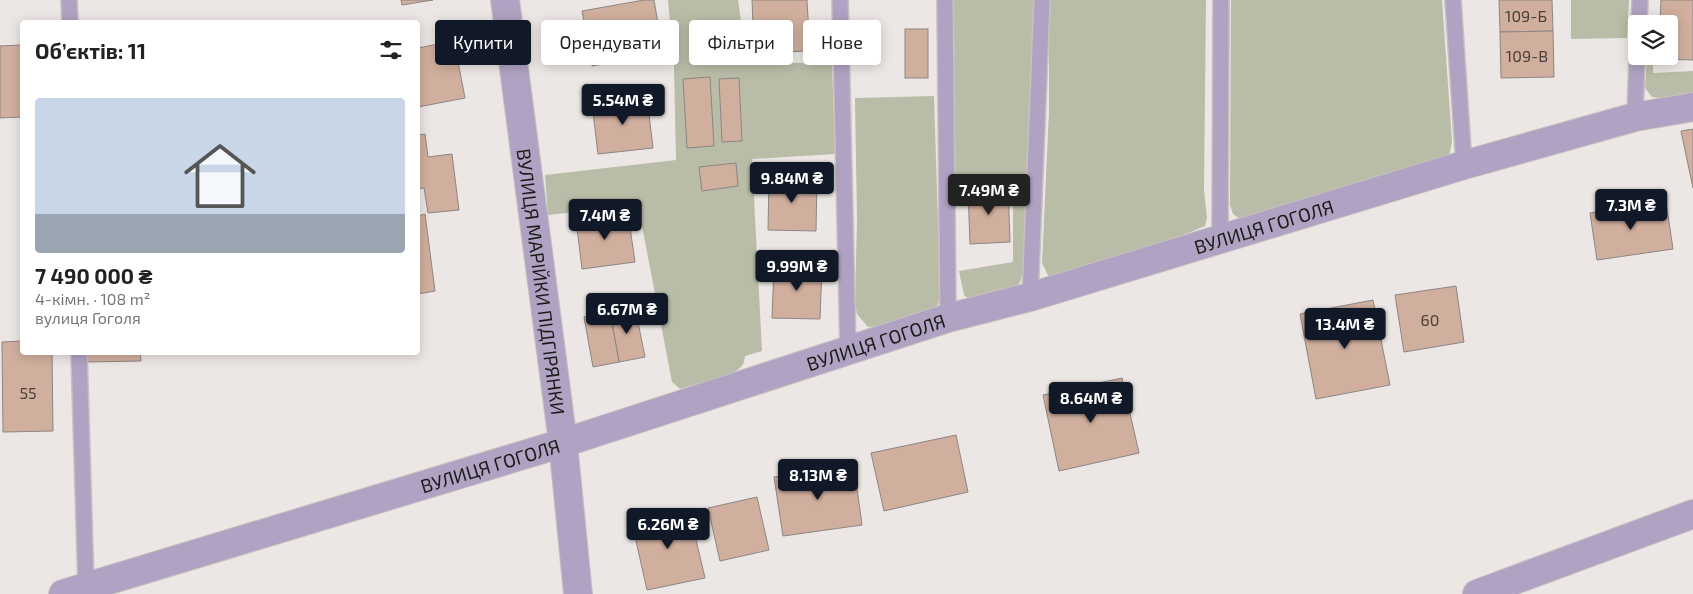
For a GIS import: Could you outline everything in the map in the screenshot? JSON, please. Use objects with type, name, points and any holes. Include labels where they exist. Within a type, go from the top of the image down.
[{"type":"street","name":"ВУЛИЦЯ МАРІЙКИ ПІДГІРЯНКИ","points":[[505,0],[563,444],[578,594]]},
{"type":"street","name":"ВУЛИЦЯ ГОГОЛЯ","points":[[74,591],[563,444],[948,318],[1030,297],[1464,165],[1635,117],[1693,107]]},
{"type":"street","points":[[1477,594],[1693,514]]},
{"type":"lane","points":[[69,0],[70,20]]},
{"type":"lane","points":[[840,0],[848,351]]},
{"type":"lane","points":[[945,0],[948,318]]},
{"type":"lane","points":[[1030,297],[1042,0]]},
{"type":"lane","points":[[1220,238],[1221,0]]},
{"type":"lane","points":[[1453,0],[1464,165]]},
{"type":"lane","points":[[1639,15],[1640,0]]},
{"type":"lane","points":[[1635,117],[1637,65]]},
{"type":"lane","points":[[74,591],[79,355]]},
{"type":"green space","points":[[668,0],[738,0],[741,20],[689,20],[689,65],[793,65],[793,63],[803,63],[803,65],[832,65],[835,154],[752,159],[762,351],[745,356],[742,366],[730,374],[680,389],[672,382],[638,205],[548,215],[545,175],[676,160],[674,65],[679,65],[679,20],[670,20]]},
{"type":"green space","points":[[951,0],[1034,0],[1024,262],[1021,280],[1016,289],[970,300],[964,295],[959,271],[1013,262],[1013,179],[955,176]]},
{"type":"green space","points":[[1049,0],[1206,0],[1204,190],[1207,218],[1205,226],[1150,249],[1049,277],[1042,263],[1049,111]]},
{"type":"green space","points":[[1231,0],[1442,0],[1452,142],[1449,156],[1240,219],[1233,214],[1230,205]]},
{"type":"green space","points":[[1571,0],[1629,0],[1627,38],[1571,39]]},
{"type":"green space","points":[[1646,65],[1653,65],[1653,73],[1693,71],[1693,93],[1660,98],[1652,97],[1645,88]]},
{"type":"green space","points":[[934,96],[939,302],[934,310],[917,318],[895,324],[868,327],[857,314],[855,303],[857,220],[855,98]]},
{"type":"building","points":[[401,0],[433,0],[402,5]]},
{"type":"building","points":[[644,0],[654,0],[657,20],[584,20],[582,11]]},
{"type":"building","points":[[752,0],[807,0],[808,20],[803,20],[803,51],[793,52],[793,20],[753,20]]},
{"type":"building","points":[[1499,0],[1552,0],[1553,31],[1500,32]]},
{"type":"building","points":[[1661,0],[1693,0],[1693,60],[1678,60],[1678,15],[1660,15]]},
{"type":"building","points":[[905,29],[928,29],[928,78],[905,78]]},
{"type":"building","points":[[1553,31],[1554,77],[1501,78],[1500,32]]},
{"type":"building","points":[[20,45],[20,117],[0,118],[0,46]]},
{"type":"building","points":[[435,45],[435,65],[459,65],[465,98],[420,107],[420,48]]},
{"type":"building","points":[[710,77],[714,146],[687,148],[683,79]]},
{"type":"building","points":[[739,78],[742,141],[722,142],[719,79]]},
{"type":"building","points":[[647,98],[653,148],[598,154],[592,104]]},
{"type":"building","points":[[1693,129],[1693,188],[1681,131]]},
{"type":"building","points":[[425,134],[428,157],[452,154],[459,210],[428,213],[424,188],[420,189],[420,135]]},
{"type":"building","points":[[736,163],[738,186],[702,191],[699,167]]},
{"type":"building","points":[[769,178],[817,179],[816,231],[768,230]]},
{"type":"building","points":[[1008,187],[1010,242],[970,244],[968,189]]},
{"type":"building","points":[[1666,202],[1673,249],[1597,260],[1590,213]]},
{"type":"building","points":[[628,213],[635,262],[582,269],[576,220]]},
{"type":"building","points":[[425,214],[435,291],[420,294],[420,215]]},
{"type":"building","points":[[774,266],[822,267],[820,319],[772,318]]},
{"type":"building","points":[[1456,286],[1464,342],[1404,352],[1395,295]]},
{"type":"building","points":[[1373,300],[1390,385],[1316,399],[1300,314]]},
{"type":"building","points":[[635,307],[645,357],[619,362],[610,312]]},
{"type":"building","points":[[610,312],[619,362],[593,367],[584,317]]},
{"type":"building","points":[[20,341],[20,355],[52,355],[53,431],[3,432],[2,342]]},
{"type":"building","points":[[85,355],[140,355],[141,361],[85,362]]},
{"type":"building","points":[[1122,378],[1139,453],[1059,471],[1043,395]]},
{"type":"building","points":[[956,435],[968,492],[884,511],[871,453]]},
{"type":"building","points":[[854,466],[862,525],[783,536],[774,477]]},
{"type":"building","points":[[757,497],[769,550],[720,561],[708,508]]},
{"type":"building","points":[[689,510],[705,578],[647,590],[632,523]]}]
